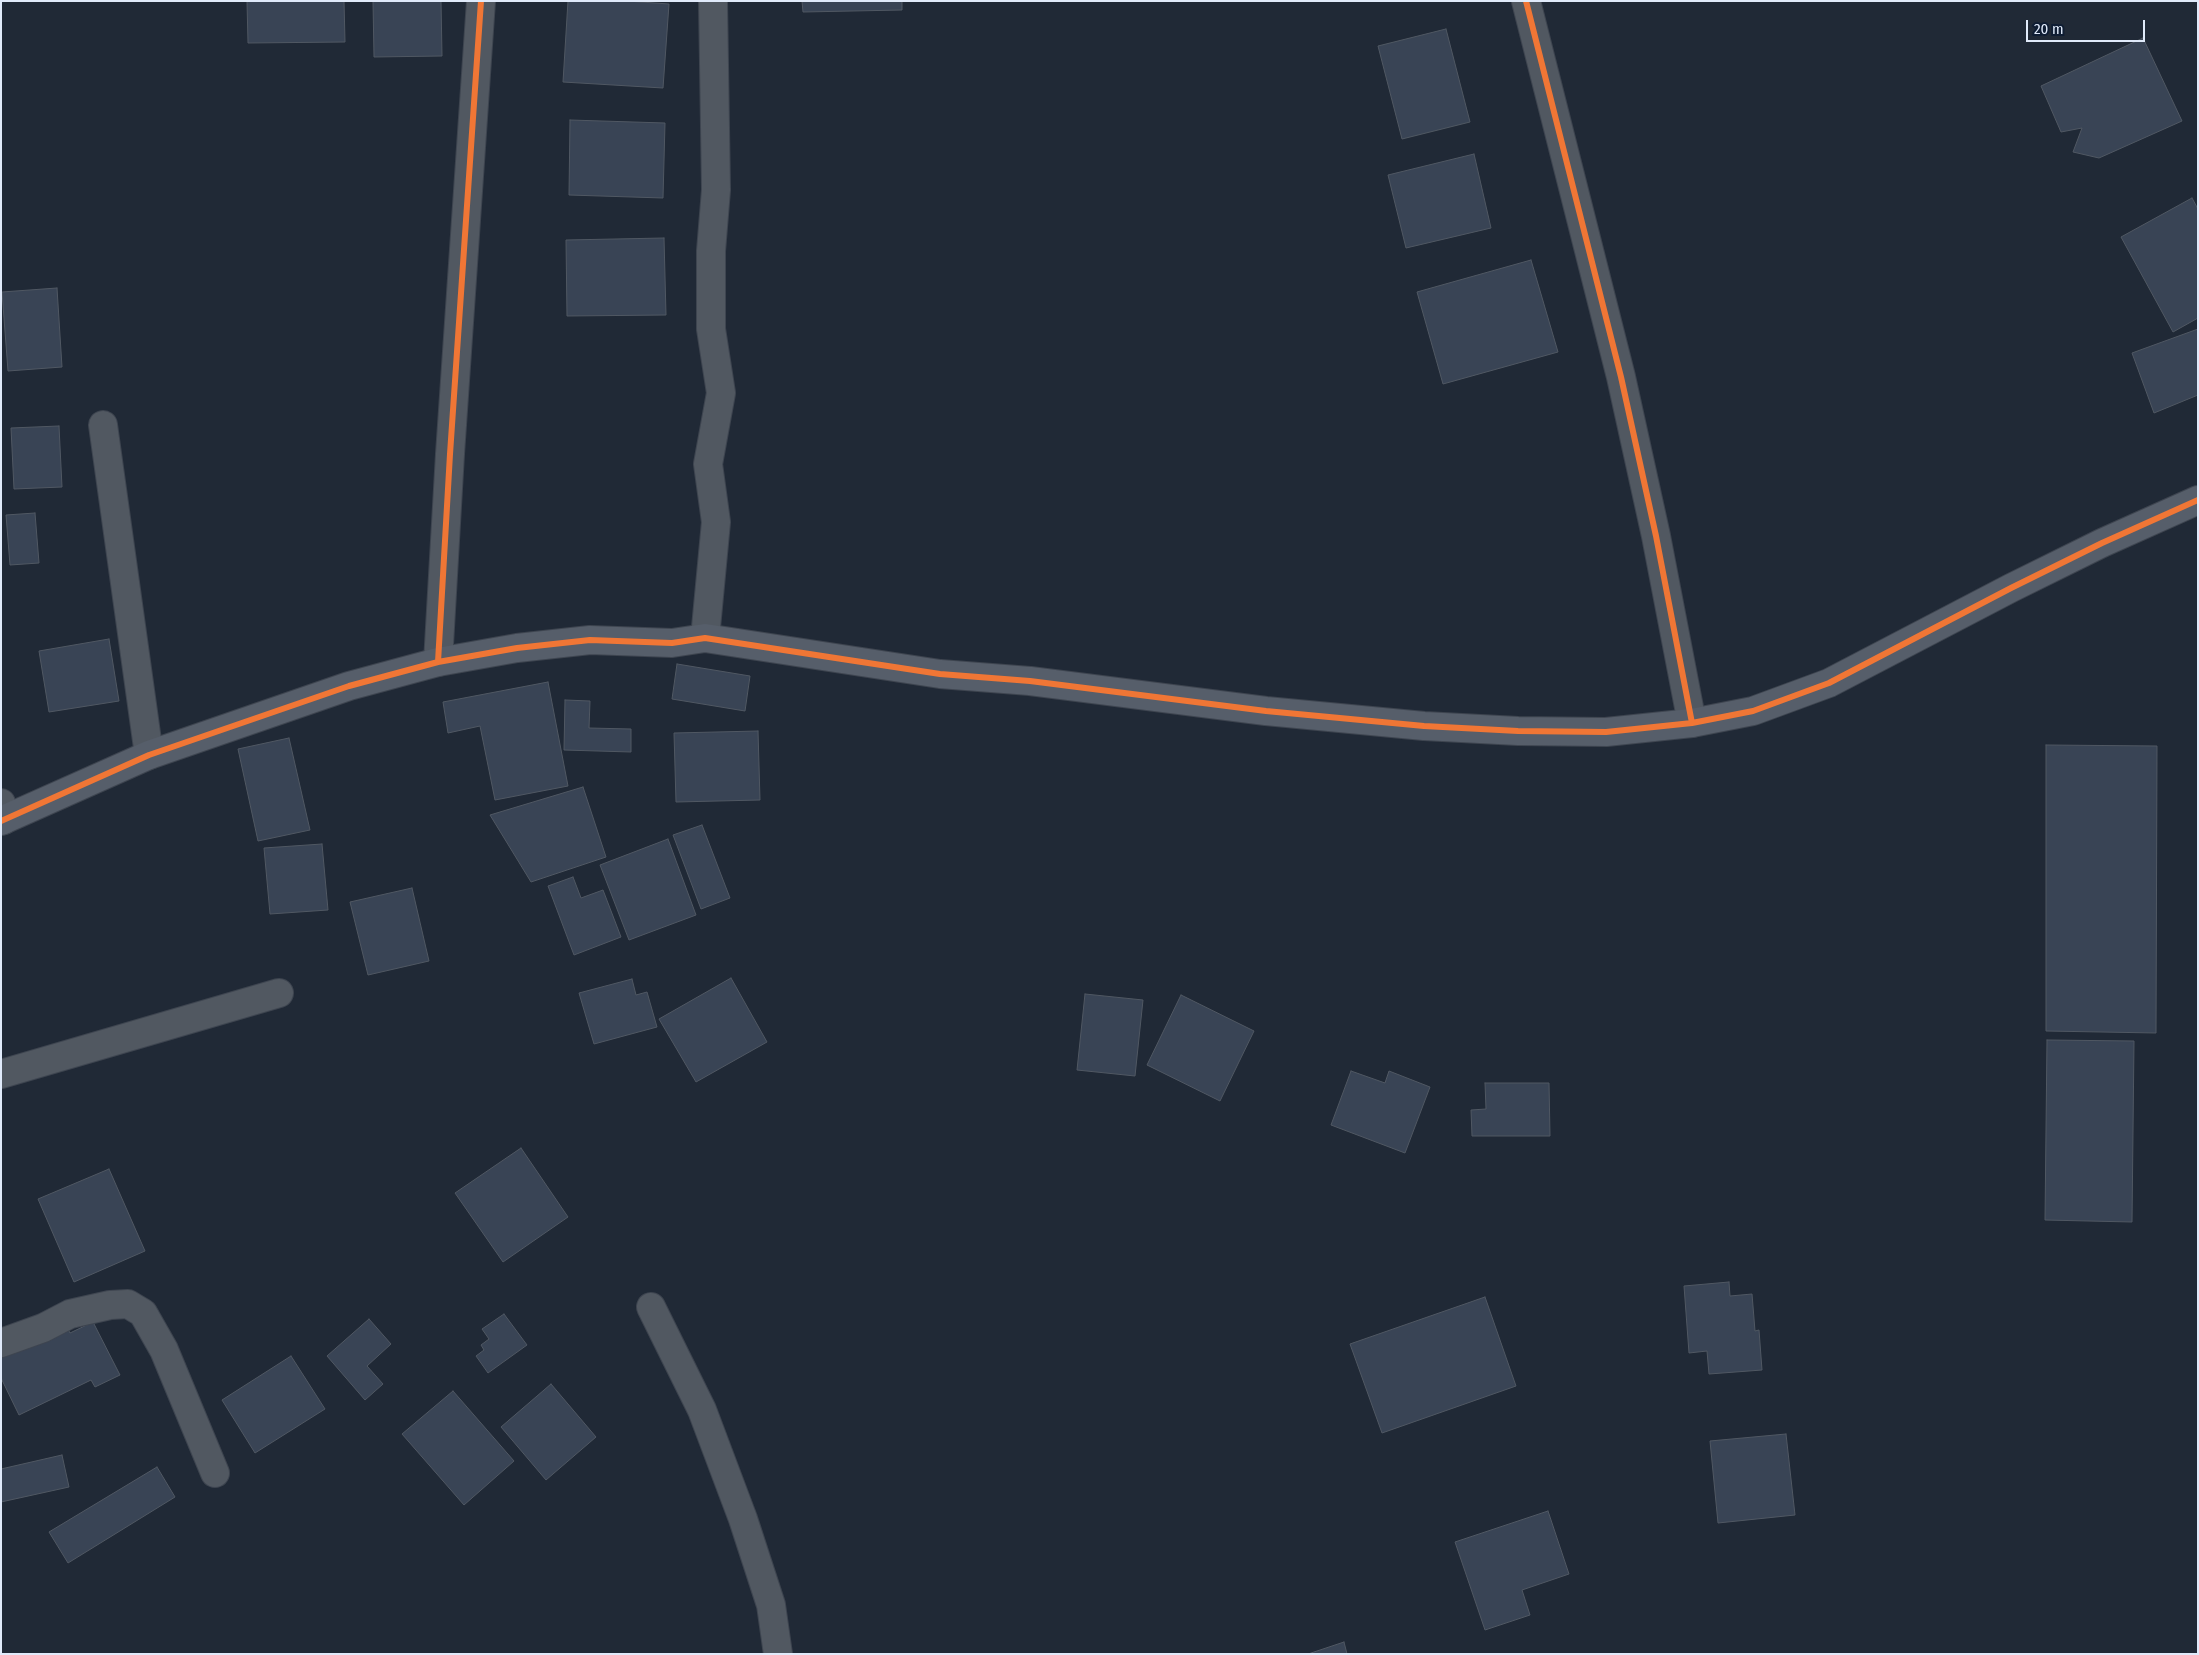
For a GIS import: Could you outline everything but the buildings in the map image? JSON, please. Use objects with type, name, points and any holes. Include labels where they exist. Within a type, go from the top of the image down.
[{"type":"street","points":[[438,662],[450,454],[481,1]]},
{"type":"street","points":[[705,638],[716,522],[708,464],[721,393],[711,329],[711,251],[716,190],[713,1]]},
{"type":"street","points":[[1526,1],[1621,377],[1656,536],[1692,723]]},
{"type":"street","points":[[103,425],[149,755]]},
{"type":"street","points":[[2,815],[149,755],[349,686],[438,662],[517,648],[590,640],[672,643],[705,638],[940,674],[1030,680],[1319,717],[1476,729],[1596,732],[1692,723],[1753,710],[1829,683],[2011,588],[2198,500]]},
{"type":"street","points":[[1,1074],[279,993]]},
{"type":"street","points":[[1,1343],[43,1328],[70,1314],[110,1305],[128,1304],[144,1313],[164,1350],[215,1473]]},
{"type":"street","points":[[651,1307],[702,1410],[743,1518],[771,1605],[778,1654]]},
{"type":"cycle path","points":[[438,662],[450,454],[481,1]]},
{"type":"cycle path","points":[[1526,1],[1621,377],[1656,536],[1692,723]]},
{"type":"cycle path","points":[[1,821],[149,755],[349,686],[438,662],[517,648],[590,640],[672,643],[705,638],[940,674],[1030,681],[1266,711],[1424,726],[1518,731],[1606,732],[1692,723],[1753,711],[1829,683],[2011,588],[2102,543],[2198,500]]}]
